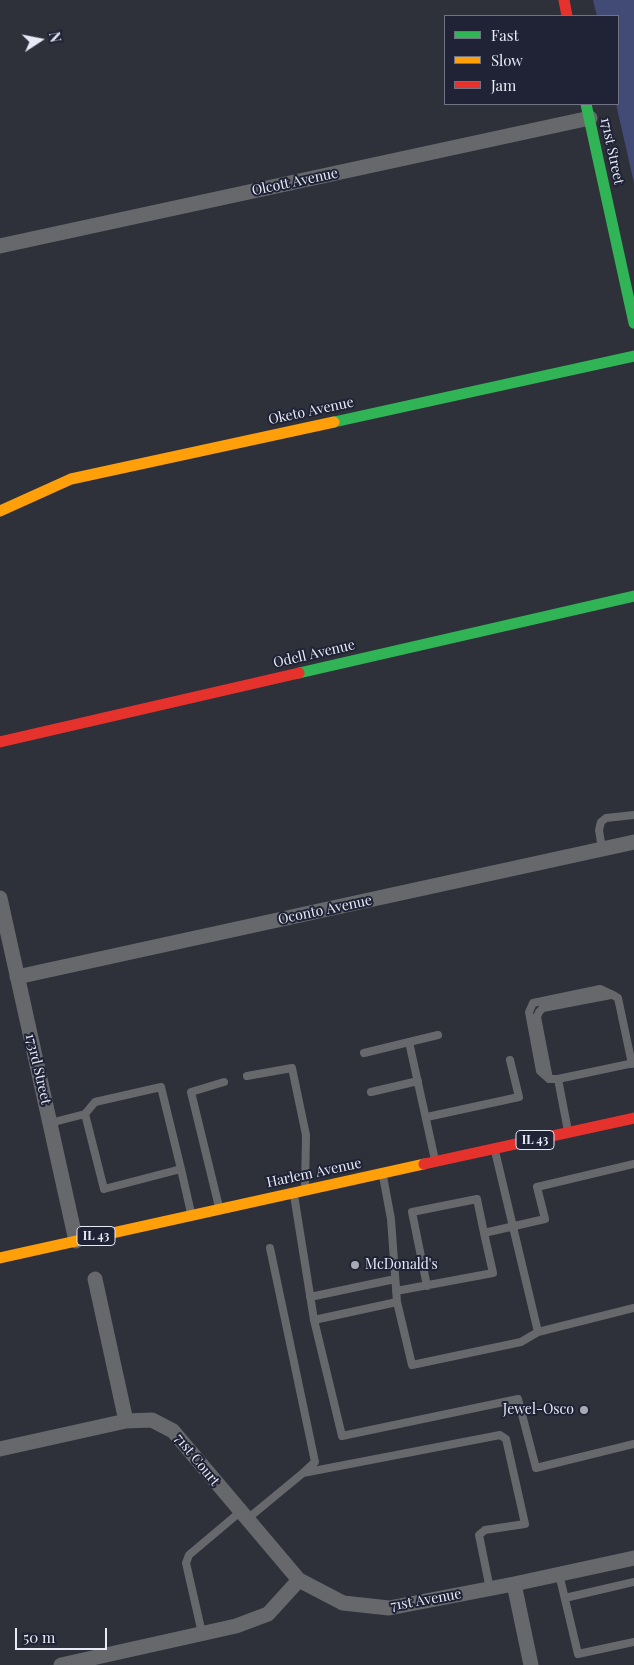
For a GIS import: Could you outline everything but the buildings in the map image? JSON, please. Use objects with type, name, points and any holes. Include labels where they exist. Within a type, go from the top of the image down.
[{"type":"street","points":[[564,0],[567,15]]},
{"type":"street","name":"Olcott Avenue","points":[[0,246],[588,111]]},
{"type":"street","name":"171st Street","points":[[588,111],[634,323]]},
{"type":"street","name":"Oketo Avenue","points":[[0,511],[71,479],[634,356]]},
{"type":"street","name":"Odell Avenue","points":[[0,742],[634,596]]},
{"type":"street","name":"Oconto Avenue","points":[[17,978],[634,842]]},
{"type":"street","name":"173rd Street","points":[[0,898],[76,1241]]},
{"type":"street","name":"Harlem Avenue","points":[[0,1258],[634,1118]]},
{"type":"street","points":[[95,1279],[126,1421]]},
{"type":"street","name":"71st Court","points":[[0,1448],[126,1421],[152,1420],[173,1431],[299,1580]]},
{"type":"street","name":"71st Avenue","points":[[299,1580],[343,1603],[389,1608],[490,1589],[634,1558]]},
{"type":"street","points":[[61,1665],[236,1626],[268,1614],[299,1580]]},
{"type":"street","points":[[514,1584],[532,1665]]},
{"type":"lane","points":[[602,849],[599,830],[601,822],[606,818],[634,815]]},
{"type":"lane","points":[[600,989],[613,995],[618,998],[633,1064],[554,1079],[540,1072],[529,1012],[530,1006],[534,1003],[600,989]]},
{"type":"lane","points":[[364,1053],[438,1036]]},
{"type":"lane","points":[[409,1042],[427,1117],[435,1162]]},
{"type":"lane","points":[[427,1117],[519,1097],[510,1060]]},
{"type":"lane","points":[[247,1076],[292,1068],[306,1135],[299,1192],[310,1297],[342,1436],[518,1399],[536,1468],[634,1444]]},
{"type":"lane","points":[[554,1079],[568,1133]]},
{"type":"lane","points":[[371,1092],[418,1081]]},
{"type":"lane","points":[[219,1209],[191,1092],[224,1082]]},
{"type":"lane","points":[[50,1123],[85,1114],[95,1102],[161,1088],[192,1216]]},
{"type":"lane","points":[[85,1114],[104,1189],[181,1169]]},
{"type":"lane","points":[[494,1149],[538,1332]]},
{"type":"lane","points":[[484,1233],[545,1219],[537,1187],[634,1164]]},
{"type":"lane","points":[[382,1174],[391,1219],[397,1302],[412,1365],[521,1342],[538,1332],[634,1308]]},
{"type":"lane","points":[[396,1291],[427,1286],[493,1273],[477,1198],[412,1212],[427,1286]]},
{"type":"lane","points":[[202,1633],[186,1563],[189,1555],[303,1473],[315,1462],[270,1248]]},
{"type":"lane","points":[[310,1297],[395,1278]]},
{"type":"lane","points":[[314,1320],[397,1302]]},
{"type":"lane","points":[[303,1473],[500,1435],[506,1439],[525,1524],[486,1530],[479,1535],[490,1589]]},
{"type":"lane","points":[[559,1574],[578,1654],[634,1642]]},
{"type":"lane","points":[[565,1598],[634,1582]]},
{"type":"shaded area","points":[[593,0],[634,0],[634,183],[616,105],[619,105],[619,15],[597,15]]},
{"type":"traffic: fast","points":[[586,105],[634,323]]},
{"type":"traffic: fast","points":[[334,422],[634,356]]},
{"type":"traffic: fast","points":[[299,673],[634,596]]},
{"type":"traffic: slow","points":[[0,511],[71,479],[334,422]]},
{"type":"traffic: slow","points":[[0,1258],[424,1164]]},
{"type":"traffic: jam","points":[[564,0],[567,15]]},
{"type":"traffic: jam","points":[[0,742],[299,673]]},
{"type":"traffic: jam","points":[[424,1164],[634,1118]]},
{"type":"place","name":"McDonald's","points":[[355,1265]]},
{"type":"place","name":"Jewel-Osco","points":[[584,1410]]}]
